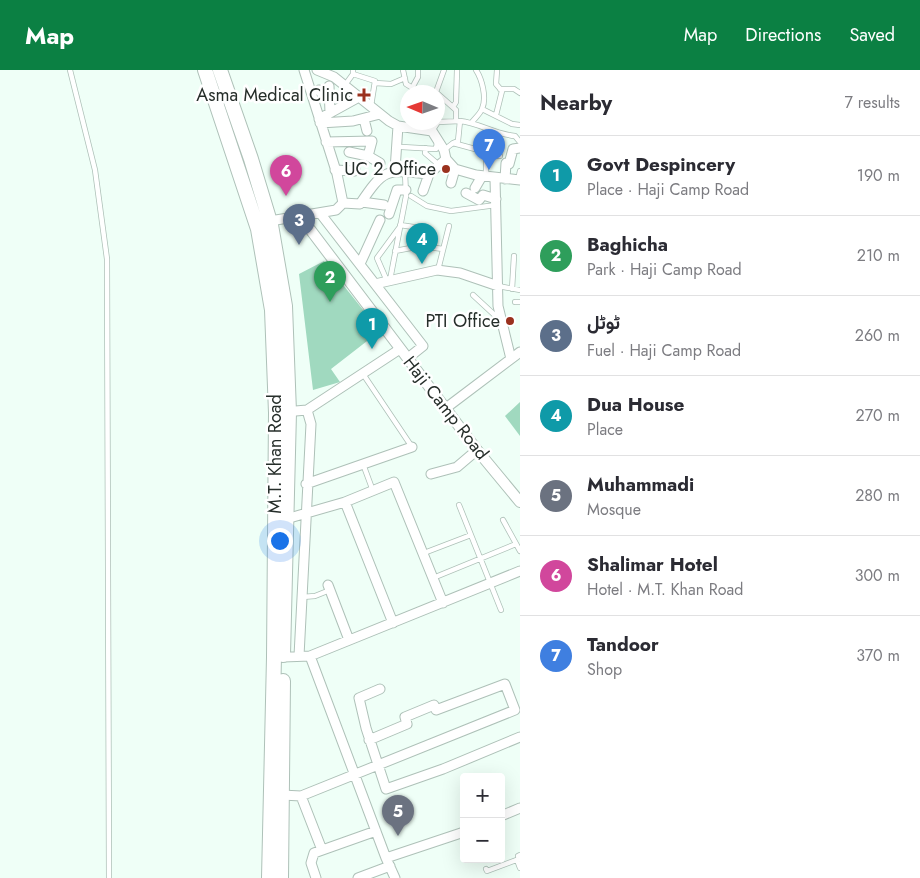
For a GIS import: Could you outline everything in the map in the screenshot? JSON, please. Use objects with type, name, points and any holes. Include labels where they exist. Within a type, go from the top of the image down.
[{"type":"highway","name":"M.T. Khan Road","points":[[205,70],[258,229],[272,310],[282,412],[286,519],[281,878]]},
{"type":"highway","name":"M.T. Khan Road","points":[[220,70],[270,221],[285,306],[269,878]]},
{"type":"street","points":[[304,70],[335,170],[343,203]]},
{"type":"street","points":[[317,70],[334,77],[398,126],[395,170]]},
{"type":"street","points":[[329,86],[330,113]]},
{"type":"street","points":[[319,90],[324,98],[329,99]]},
{"type":"street","points":[[319,121],[359,96]]},
{"type":"street","points":[[319,121],[364,119],[380,114]]},
{"type":"street","points":[[364,119],[367,131]]},
{"type":"street","points":[[432,131],[437,139],[443,158],[455,169],[484,176],[500,178],[519,177]]},
{"type":"street","points":[[326,142],[372,142],[368,156]]},
{"type":"street","points":[[511,358],[501,320],[498,286],[496,202],[500,178],[506,163],[508,164],[513,149],[520,148]]},
{"type":"street","points":[[349,152],[368,156],[380,163]]},
{"type":"street","points":[[423,191],[429,174],[443,158]]},
{"type":"street","points":[[335,170],[354,171],[355,169]]},
{"type":"street","points":[[451,183],[455,169]]},
{"type":"street","points":[[362,202],[376,182],[385,174],[395,170],[429,174]]},
{"type":"street","points":[[475,188],[484,176]]},
{"type":"street","points":[[390,214],[397,190],[408,193]]},
{"type":"street","points":[[466,193],[479,200],[483,195],[496,202]]},
{"type":"street","points":[[270,221],[336,210],[343,203],[360,204],[362,202],[384,205]]},
{"type":"street","points":[[320,213],[423,346],[408,358]]},
{"type":"street","name":"Haji Camp Road","points":[[300,216],[477,450],[520,502]]},
{"type":"street","points":[[360,264],[380,220]]},
{"type":"street","points":[[375,284],[438,270],[460,273],[498,286]]},
{"type":"street","points":[[282,412],[307,410],[400,349]]},
{"type":"street","points":[[446,408],[520,352]]},
{"type":"street","points":[[298,656],[304,514],[311,424],[307,410]]},
{"type":"street","points":[[306,484],[412,447]]},
{"type":"street","points":[[431,474],[457,467],[477,450]]},
{"type":"street","points":[[286,519],[345,502],[394,482],[443,603]]},
{"type":"street","points":[[345,502],[392,623]]},
{"type":"street","points":[[283,657],[310,656],[520,571]]},
{"type":"street","points":[[329,588],[349,640]]},
{"type":"street","points":[[310,656],[395,878]]},
{"type":"street","points":[[282,795],[301,796],[354,773],[517,711],[505,684],[436,710],[434,705],[405,717],[406,724],[369,740]]},
{"type":"street","points":[[380,689],[359,698],[369,740],[386,789],[443,769],[520,738]]},
{"type":"street","points":[[301,796],[322,850]]},
{"type":"street","points":[[505,814],[520,808]]},
{"type":"street","points":[[316,878],[311,863],[314,853],[376,831]]},
{"type":"street","points":[[358,878],[388,862],[460,834]]},
{"type":"lane","points":[[70,70],[95,170],[107,259],[109,878]]},
{"type":"lane","points":[[403,70],[408,85]]},
{"type":"lane","points":[[414,85],[418,77],[418,70]]},
{"type":"lane","points":[[439,85],[444,70]]},
{"type":"lane","points":[[453,107],[456,102],[457,70]]},
{"type":"lane","points":[[472,122],[482,109],[482,78],[476,70]]},
{"type":"lane","points":[[496,116],[501,102],[500,89],[496,84],[497,70]]},
{"type":"lane","points":[[345,85],[353,72],[375,81],[375,83],[391,84],[405,78]]},
{"type":"lane","points":[[371,106],[375,83]]},
{"type":"lane","points":[[500,89],[514,89],[520,93]]},
{"type":"lane","points":[[426,148],[425,153],[443,158],[453,143],[458,141],[456,110],[445,100]]},
{"type":"lane","points":[[482,109],[512,124],[520,124]]},
{"type":"lane","points":[[432,131],[438,122],[472,122],[494,131],[514,136],[520,142]]},
{"type":"lane","points":[[484,176],[485,154],[494,131]]},
{"type":"lane","points":[[402,146],[436,149],[437,139]]},
{"type":"lane","points":[[453,143],[485,154],[500,156]]},
{"type":"lane","points":[[388,280],[408,193],[405,172]]},
{"type":"lane","points":[[408,193],[427,206],[451,211],[496,202]]},
{"type":"lane","points":[[400,226],[420,228]]},
{"type":"lane","points":[[388,280],[377,258],[400,226]]},
{"type":"lane","points":[[438,270],[449,226]]},
{"type":"lane","points":[[421,246],[426,228]]},
{"type":"lane","points":[[395,250],[421,246],[423,248],[443,249]]},
{"type":"lane","points":[[512,289],[514,256]]},
{"type":"lane","points":[[498,286],[520,290]]},
{"type":"lane","points":[[473,295],[501,320]]},
{"type":"lane","points":[[362,373],[412,447]]},
{"type":"lane","points":[[363,463],[372,491]]},
{"type":"lane","points":[[459,505],[471,530],[471,536],[501,610]]},
{"type":"lane","points":[[503,520],[520,551]]},
{"type":"lane","points":[[424,554],[471,536]]},
{"type":"lane","points":[[433,578],[516,544]]},
{"type":"lane","points":[[301,597],[315,596],[329,588]]},
{"type":"lane","points":[[486,869],[487,871],[518,858],[520,868]]},
{"type":"green space","points":[[324,261],[380,331],[331,369],[340,382],[313,390],[299,274]]},
{"type":"green space","points":[[520,402],[520,436],[505,416]]},
{"type":"place","name":"Asma Medical Clinic","points":[[364,95]]},
{"type":"place","name":"UC 2 Office","points":[[446,169]]},
{"type":"place","name":"Tandoor","points":[[489,170]]},
{"type":"place","name":"Shalimar Hotel","points":[[286,196]]},
{"type":"place","name":"ٹوٹل","points":[[299,245]]},
{"type":"place","name":"Dua House","points":[[422,264]]},
{"type":"place","name":"Baghicha","points":[[330,302]]},
{"type":"place","name":"PTI Office","points":[[510,321]]},
{"type":"place","name":"Govt Despincery","points":[[372,349]]},
{"type":"place","name":"Muhammadi","points":[[398,836]]}]
